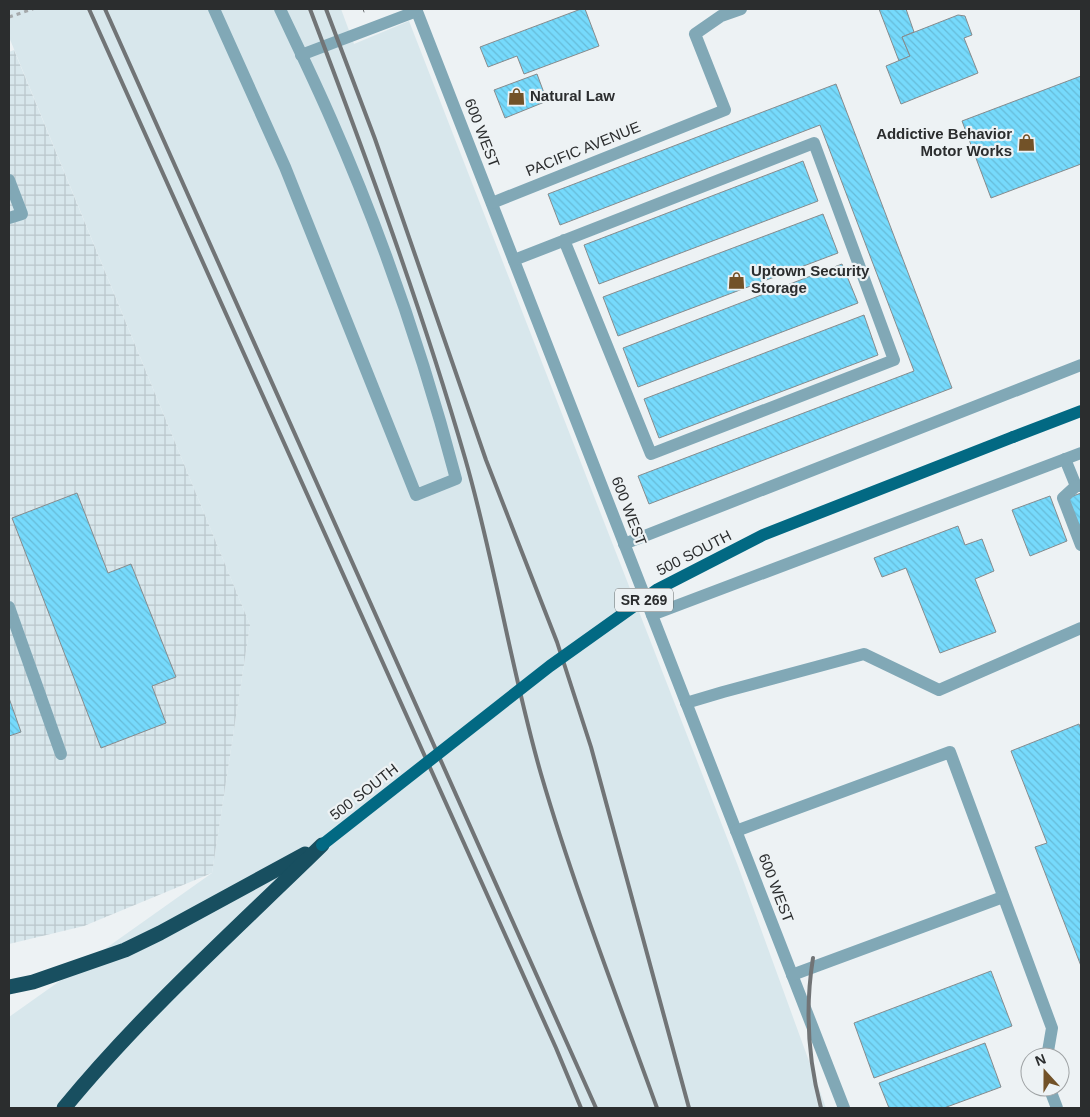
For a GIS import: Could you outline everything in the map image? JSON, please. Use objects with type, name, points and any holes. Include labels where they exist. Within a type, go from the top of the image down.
[{"type":"highway","points":[[9,987],[33,982],[125,950],[322,845]]},
{"type":"highway","points":[[64,1108],[123,1041],[172,990],[322,845]]},
{"type":"main road","name":"500 SOUTH","points":[[322,845],[550,666],[658,590],[763,535],[1081,411]]},
{"type":"street","points":[[214,9],[285,167],[416,495],[456,479],[450,454],[435,401],[382,247],[331,118],[280,9]]},
{"type":"street","name":"PACIFIC AVENUE","points":[[492,203],[725,110],[695,34],[722,16],[741,9]]},
{"type":"street","points":[[302,55],[416,10]]},
{"type":"street","name":"600 WEST","points":[[416,10],[844,1108]]},
{"type":"street","points":[[514,260],[564,240],[814,143],[894,360],[651,454],[564,240]]},
{"type":"street","points":[[9,180],[22,214],[9,218]]},
{"type":"street","name":"500 SOUTH","points":[[624,544],[1081,365]]},
{"type":"street","points":[[652,615],[1081,452]]},
{"type":"street","points":[[1065,458],[1078,486],[1062,498],[1081,545]]},
{"type":"street","points":[[9,607],[61,754]]},
{"type":"street","points":[[686,703],[864,654],[938,690],[1081,628]]},
{"type":"street","points":[[736,831],[950,752],[1052,1028],[1049,1047]]},
{"type":"street","points":[[792,975],[1003,897]]},
{"type":"path","points":[[9,17],[33,9]]},
{"type":"shaded area","points":[[9,9],[341,9],[354,44],[409,21],[738,866],[826,1108],[9,1108],[9,1017],[212,873],[250,625],[9,37]]},
{"type":"shaded area","points":[[14,50],[250,625],[212,873],[84,926],[9,944],[9,52]]},
{"type":"building","points":[[585,9],[599,46],[524,74],[517,56],[488,67],[480,47]]},
{"type":"building","points":[[879,9],[906,9],[914,32],[902,37],[910,56],[899,61]]},
{"type":"building","points":[[958,15],[965,16],[972,35],[964,38],[978,73],[901,104],[886,66],[910,56],[902,37]]},
{"type":"building","points":[[537,74],[547,101],[505,118],[494,90]]},
{"type":"building","name":"Addictive Behavior Motor Works","points":[[1081,76],[1081,164],[991,198],[962,121]]},
{"type":"building","points":[[836,84],[952,388],[649,504],[638,476],[914,371],[820,125],[560,225],[548,194]]},
{"type":"building","points":[[803,161],[818,201],[599,284],[584,245]]},
{"type":"building","points":[[823,214],[838,253],[618,336],[603,297]]},
{"type":"building","points":[[842,264],[858,303],[638,387],[623,348]]},
{"type":"building","points":[[864,315],[878,355],[659,438],[644,399]]},
{"type":"building","points":[[77,493],[108,573],[131,564],[176,677],[152,686],[166,723],[101,748],[12,518]]},
{"type":"building","points":[[1081,493],[1081,532],[1068,498]]},
{"type":"building","points":[[1050,496],[1067,541],[1030,556],[1012,510]]},
{"type":"building","points":[[958,526],[965,545],[982,539],[994,571],[975,579],[996,632],[940,653],[906,568],[882,577],[874,558]]},
{"type":"building","points":[[9,698],[21,732],[9,736]]},
{"type":"building","points":[[1079,724],[1081,729],[1081,966],[1035,847],[1047,843],[1011,751]]},
{"type":"building","points":[[991,971],[1012,1026],[874,1078],[854,1023]]},
{"type":"building","points":[[985,1043],[1001,1087],[944,1108],[889,1108],[879,1083]]},
{"type":"railway","points":[[89,9],[556,1048],[581,1108]]},
{"type":"railway","points":[[105,9],[596,1108]]},
{"type":"railway","points":[[310,9],[392,232],[448,401],[476,497],[530,735],[541,774],[582,900],[657,1108]]},
{"type":"railway","points":[[326,9],[375,139],[486,460],[557,642],[591,747],[689,1108]]},
{"type":"railway","points":[[813,958],[809,996],[809,1033],[813,1071],[821,1108]]},
{"type":"place","name":"Natural Law","points":[[516,96]]},
{"type":"place","name":"Addictive Behavior Motor Works","points":[[1026,143]]},
{"type":"place","name":"Uptown Security Storage","points":[[737,280]]}]
